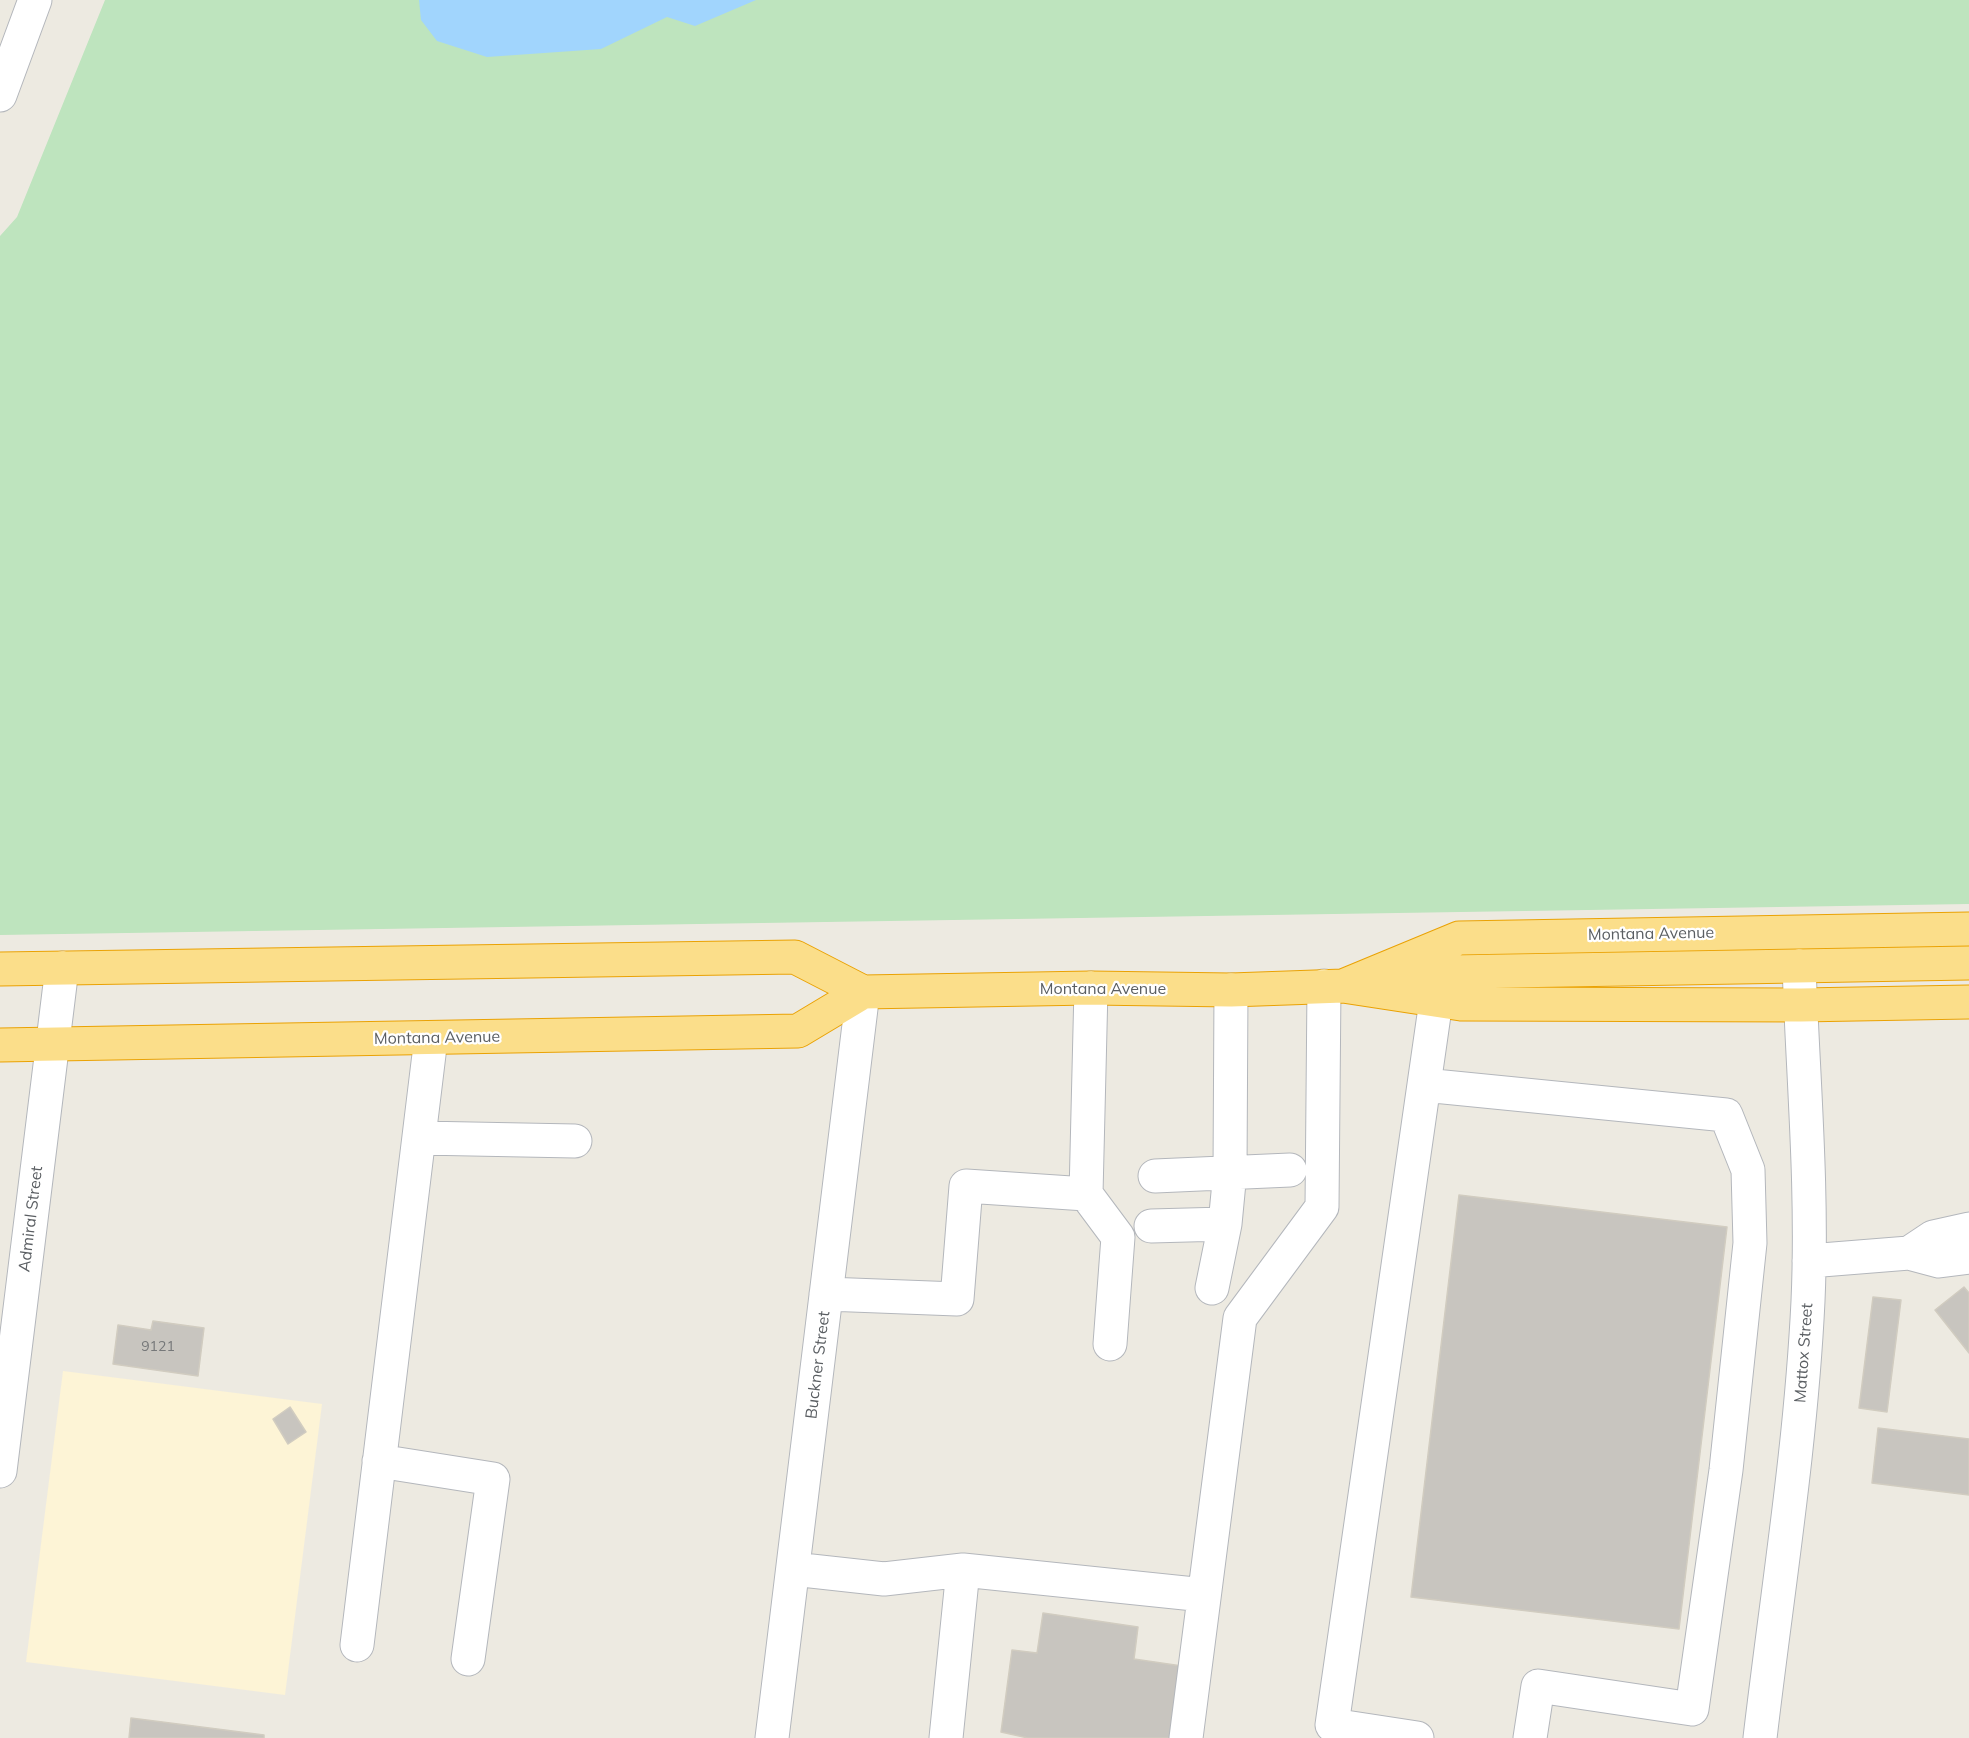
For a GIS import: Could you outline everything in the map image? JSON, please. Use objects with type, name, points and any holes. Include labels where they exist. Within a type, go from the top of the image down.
[{"type":"highway","name":"Montana Avenue","points":[[1333,986],[1373,973],[1459,938],[1969,929]]},
{"type":"highway","name":"Montana Avenue","points":[[0,969],[795,957],[863,992],[1091,988],[1231,990],[1333,986],[1461,1004],[1801,1005],[1969,1002]]},
{"type":"highway","points":[[1373,973],[1969,963]]},
{"type":"highway","name":"Montana Avenue","points":[[0,1045],[798,1031],[863,992]]},
{"type":"street","points":[[0,94],[35,0]]},
{"type":"street","name":"Mattox Street","points":[[1760,1738],[1804,1370],[1809,1261],[1809,1163],[1799,966]]},
{"type":"street","name":"Admiral Street","points":[[0,1471],[63,968]]},
{"type":"street","points":[[1186,1738],[1240,1317],[1322,1207],[1333,986]]},
{"type":"street","points":[[1091,988],[1086,1194],[1118,1238],[1110,1344]]},
{"type":"street","points":[[1212,1288],[1225,1224],[1230,1172],[1231,990]]},
{"type":"street","name":"Buckner Street","points":[[772,1738],[863,992]]},
{"type":"street","points":[[1417,1738],[1332,1725],[1436,1001]]},
{"type":"street","points":[[357,1645],[431,1038]]},
{"type":"street","points":[[1424,1085],[1726,1115],[1749,1170],[1750,1243],[1726,1470],[1692,1709],[1538,1686],[1530,1738]]},
{"type":"street","points":[[420,1137],[575,1142]]},
{"type":"street","points":[[1155,1176],[1290,1170]]},
{"type":"street","points":[[826,1294],[957,1299],[966,1186],[1086,1194]]},
{"type":"street","points":[[1151,1226],[1225,1224]]},
{"type":"street","points":[[1909,1253],[1933,1237],[1969,1229]]},
{"type":"street","points":[[1809,1261],[1909,1253],[1939,1261],[1969,1257]]},
{"type":"street","points":[[379,1461],[493,1479],[468,1659]]},
{"type":"street","points":[[793,1569],[884,1579],[963,1570],[1204,1595]]},
{"type":"street","points":[[946,1738],[963,1570]]},
{"type":"shaded area","points":[[63,1371],[322,1404],[285,1695],[26,1662]]},
{"type":"green space","points":[[105,0],[1969,0],[1969,904],[0,935],[0,236],[17,217]]},
{"type":"water","points":[[419,0],[756,0],[695,26],[667,17],[601,49],[487,57],[437,41],[421,20]]},
{"type":"building","points":[[1459,1195],[1727,1227],[1679,1629],[1411,1597]]},
{"type":"building","points":[[1964,1287],[1969,1293],[1969,1353],[1935,1310]]},
{"type":"building","points":[[1873,1297],[1901,1300],[1887,1412],[1859,1408]]},
{"type":"building","points":[[153,1321],[204,1328],[198,1376],[113,1364],[118,1325],[151,1330]]},
{"type":"building","points":[[290,1407],[306,1432],[288,1444],[273,1419]]},
{"type":"building","points":[[1878,1428],[1969,1439],[1969,1495],[1872,1483]]},
{"type":"building","points":[[1043,1613],[1138,1627],[1134,1659],[1182,1666],[1172,1738],[1028,1738],[1001,1732],[1012,1650],[1037,1653]]},
{"type":"building","points":[[131,1718],[264,1735],[264,1738],[129,1738]]}]
